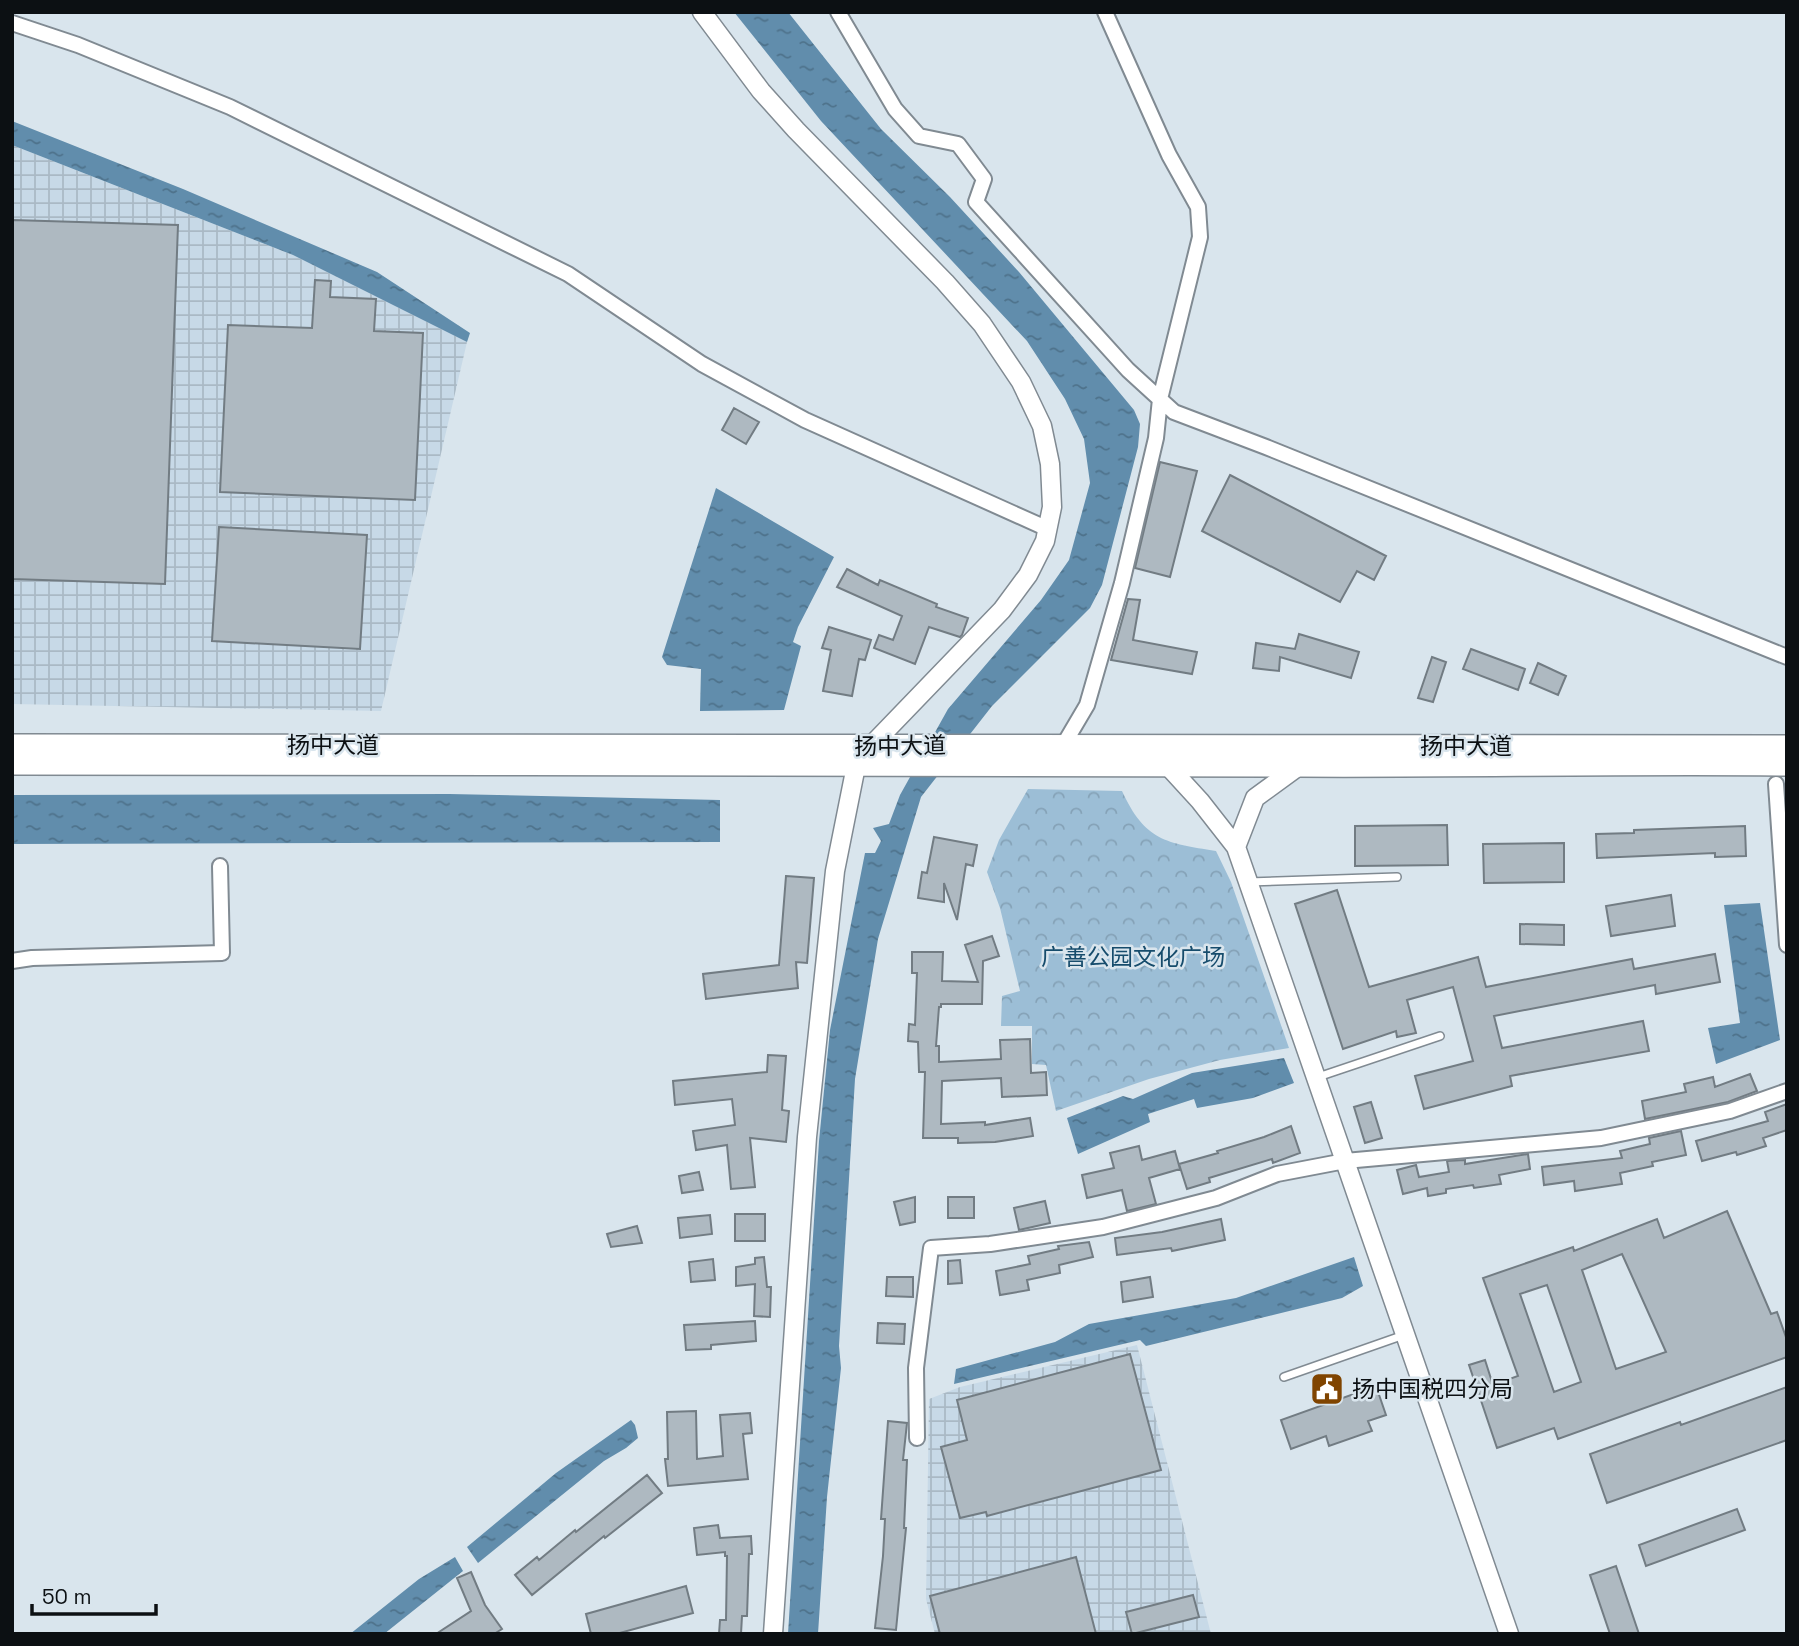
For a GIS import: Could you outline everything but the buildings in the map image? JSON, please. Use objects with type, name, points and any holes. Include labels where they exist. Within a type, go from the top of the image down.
[{"type":"main road","name":"扬中大道","points":[[12,745],[870,747],[1063,754],[1167,765],[1787,765]]},
{"type":"main road","name":"扬中大道","points":[[12,764],[856,766],[1063,754],[1327,746],[1787,746]]},
{"type":"street","points":[[702,12],[761,91],[982,324],[1021,382],[1042,426],[1050,464],[1052,507],[1045,541],[1028,575],[1002,610],[870,747],[856,766],[835,871],[807,1137],[773,1634]]},
{"type":"street","points":[[838,12],[895,109],[919,136],[958,144],[984,179],[976,202],[1128,370],[1174,412],[1787,657]]},
{"type":"street","points":[[1063,754],[1087,705],[1122,583],[1156,438],[1160,399],[1200,237],[1201,221],[1198,207],[1163,143],[1105,12]]},
{"type":"street","points":[[12,23],[78,45],[230,107],[568,274],[702,364],[805,420],[1048,529]]},
{"type":"street","points":[[1236,847],[1255,798],[1327,746]]},
{"type":"street","points":[[1167,765],[1236,847],[1509,1634]]},
{"type":"street","points":[[1776,784],[1782,830],[1787,945]]},
{"type":"street","points":[[12,961],[32,958],[222,953],[220,866]]},
{"type":"street","points":[[917,1437],[916,1368],[931,1248],[990,1244],[1103,1227],[1216,1198],[1277,1174],[1345,1161],[1601,1138],[1730,1111],[1787,1091]]},
{"type":"lane","points":[[1248,882],[1397,877]]},
{"type":"lane","points":[[1316,1078],[1440,1036]]},
{"type":"lane","points":[[1284,1377],[1405,1334]]},
{"type":"shaded area","points":[[12,145],[293,255],[467,342],[381,711],[12,704]]},
{"type":"shaded area","points":[[1137,1345],[1211,1634],[935,1634],[926,1599],[929,1399],[960,1387]]},
{"type":"green space","name":"广善公园文化广场","points":[[1028,789],[1122,791],[1139,820],[1159,837],[1170,842],[1216,851],[1231,882],[1289,1048],[1220,1060],[1149,1079],[1056,1111],[1046,1065],[1032,1064],[1032,1026],[1001,1026],[1002,996],[1020,991],[1000,908],[987,872],[999,840]]},
{"type":"water","points":[[734,12],[788,12],[881,129],[950,197],[1019,272],[1134,410],[1140,424],[1138,447],[1102,585],[1090,608],[992,706],[921,797],[878,939],[855,1079],[839,1346],[841,1368],[827,1497],[818,1634],[788,1634],[819,1141],[830,1030],[865,853],[875,853],[881,841],[873,828],[889,824],[900,795],[948,709],[1041,600],[1069,560],[1090,483],[1084,439],[1065,399],[1027,341],[821,121]]},
{"type":"water","points":[[12,121],[183,189],[377,272],[470,333],[467,342],[293,255],[12,145]]},
{"type":"water","points":[[716,488],[834,557],[793,642],[801,646],[784,710],[700,711],[701,669],[667,665],[662,657]]},
{"type":"water","points":[[449,794],[720,800],[720,842],[12,844],[12,795]]},
{"type":"water","points":[[1760,903],[1780,1040],[1716,1064],[1708,1028],[1740,1023],[1724,905]]},
{"type":"water","points":[[1284,1058],[1294,1083],[1253,1098],[1197,1108],[1194,1099],[1148,1114],[1150,1122],[1078,1154],[1067,1118],[1123,1096],[1133,1099],[1192,1073]]},
{"type":"water","points":[[1354,1257],[1363,1286],[1342,1298],[1146,1346],[1140,1340],[954,1384],[956,1369],[1055,1342],[1089,1324],[1236,1298]]},
{"type":"water","points":[[631,1420],[638,1438],[604,1461],[478,1563],[467,1547],[556,1473]]},
{"type":"water","points":[[455,1557],[463,1571],[384,1634],[350,1634],[419,1579]]},
{"type":"place","name":"扬中国税四分局","points":[[1327,1389]]}]
